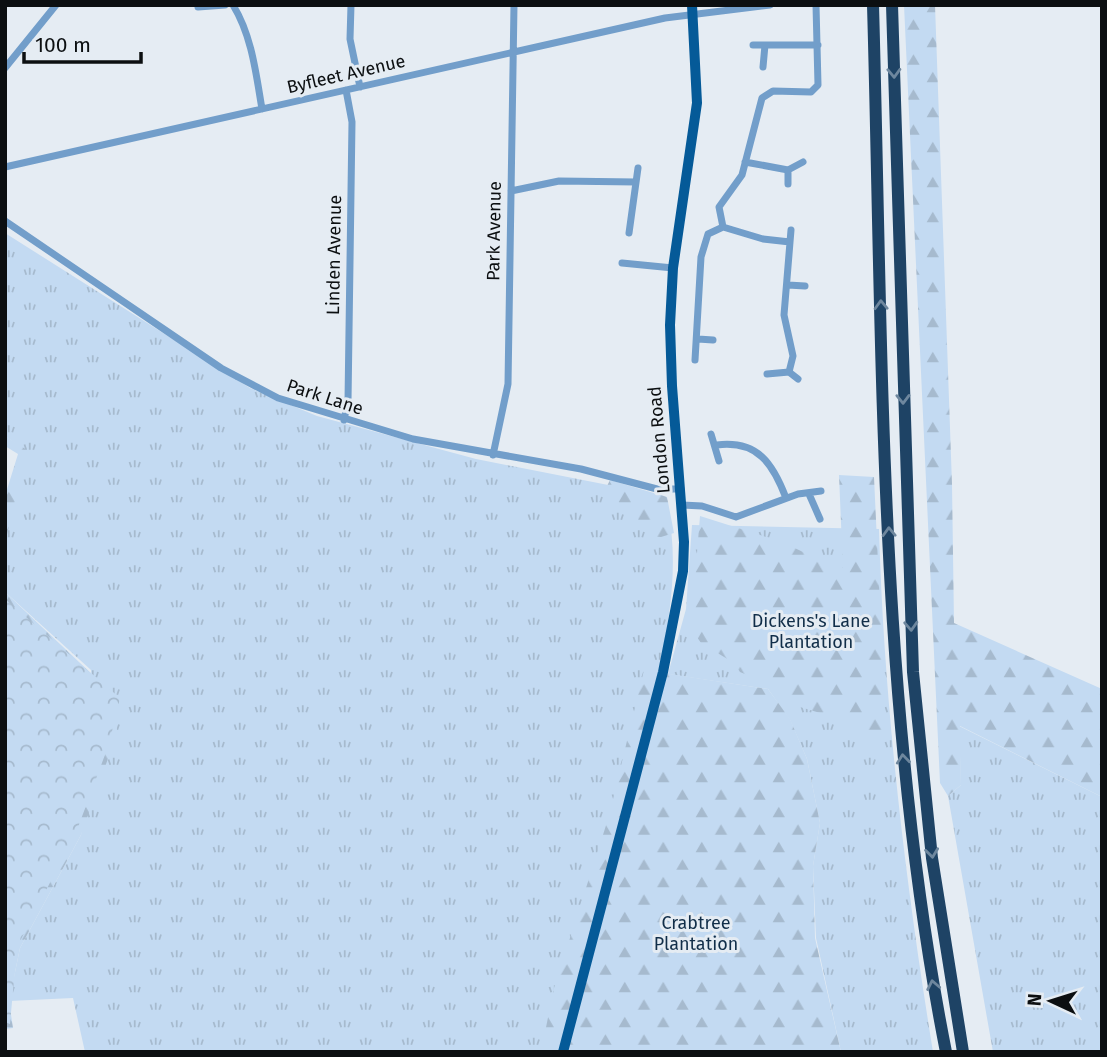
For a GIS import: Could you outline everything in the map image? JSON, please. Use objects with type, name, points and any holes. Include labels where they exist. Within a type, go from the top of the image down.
[{"type":"highway","points":[[873,5],[882,346],[897,693],[924,927],[946,1052]]},
{"type":"highway","points":[[892,5],[914,672],[932,858],[963,1052]]},
{"type":"main road","name":"London Road","points":[[563,1052],[677,611],[684,558],[671,371],[673,268],[696,103],[693,10]]},
{"type":"street","points":[[5,68],[56,5]]},
{"type":"street","points":[[200,17],[198,6],[225,5]]},
{"type":"street","points":[[233,5],[242,20],[249,43],[262,109]]},
{"type":"street","points":[[351,5],[350,39],[360,87]]},
{"type":"street","name":"Park Avenue","points":[[493,455],[508,384],[514,5]]},
{"type":"street","name":"Byfleet Avenue","points":[[5,167],[693,10],[767,5]]},
{"type":"street","points":[[723,227],[720,202],[736,185],[765,93],[815,90],[818,45],[816,5]]},
{"type":"street","points":[[753,45],[818,45]]},
{"type":"street","points":[[763,68],[765,45]]},
{"type":"street","name":"Linden Avenue","points":[[344,420],[348,401],[352,122],[346,90]]},
{"type":"street","points":[[745,162],[788,170],[803,162]]},
{"type":"street","points":[[629,233],[638,167]]},
{"type":"street","points":[[788,170],[788,184]]},
{"type":"street","points":[[511,191],[559,181],[636,182]]},
{"type":"street","points":[[620,217],[631,218]]},
{"type":"street","name":"Park Lane","points":[[5,221],[231,374],[278,398],[413,439],[581,469],[657,489],[681,489]]},
{"type":"street","points":[[695,360],[698,339],[698,288],[704,242],[708,234],[723,227],[763,239],[790,242]]},
{"type":"street","points":[[789,372],[793,356],[784,315],[790,230]]},
{"type":"street","points":[[622,263],[673,268]]},
{"type":"street","points":[[788,285],[805,286]]},
{"type":"street","points":[[698,339],[713,340]]},
{"type":"street","points":[[767,374],[789,372],[798,379]]},
{"type":"street","points":[[711,434],[717,445],[719,461]]},
{"type":"street","points":[[717,445],[739,445],[769,461],[786,498]]},
{"type":"street","points":[[682,505],[702,506],[736,517],[786,498],[821,491]]},
{"type":"street","points":[[809,494],[820,519]]},
{"type":"green space","points":[[904,5],[935,5],[952,484],[954,623],[1102,689],[1102,797],[960,726],[961,785],[948,796],[940,783]]},
{"type":"green space","points":[[5,233],[250,388],[317,416],[476,459],[664,496],[671,533],[673,573],[662,656],[553,1052],[85,1052],[73,998],[9,1001],[20,948],[81,835],[96,751],[91,670],[5,592],[5,507],[22,448],[5,436]]},
{"type":"green space","points":[[5,436],[27,450],[5,543],[5,496],[18,454],[5,446]]},
{"type":"green space","name":"Dickens's Lane Plantation","points":[[839,475],[874,477],[885,713],[892,738],[880,742],[847,733],[847,721],[790,704],[769,684],[740,672],[734,663],[701,643],[691,628],[700,516],[782,542],[843,571]]},
{"type":"green space","points":[[610,480],[667,497],[674,533],[661,537],[648,536],[638,521],[639,506],[621,504],[604,492]]},
{"type":"green space","points":[[692,525],[879,529],[897,792],[933,1052],[841,1052],[816,938],[813,866],[820,823],[807,759],[790,720],[768,689],[668,674],[686,609]]},
{"type":"green space","points":[[5,592],[116,697],[117,733],[81,835],[20,948],[9,1001],[13,1028],[5,1029]]},
{"type":"green space","points":[[5,599],[120,698],[109,744],[77,830],[17,947],[10,1024],[5,1022]]},
{"type":"green space","name":"Crabtree Plantation","points":[[644,670],[768,689],[790,719],[807,759],[820,823],[813,866],[815,938],[841,1052],[541,1052],[554,988],[609,816]]},
{"type":"green space","points":[[959,726],[1102,797],[1102,1052],[993,1052],[948,796],[961,785]]}]
